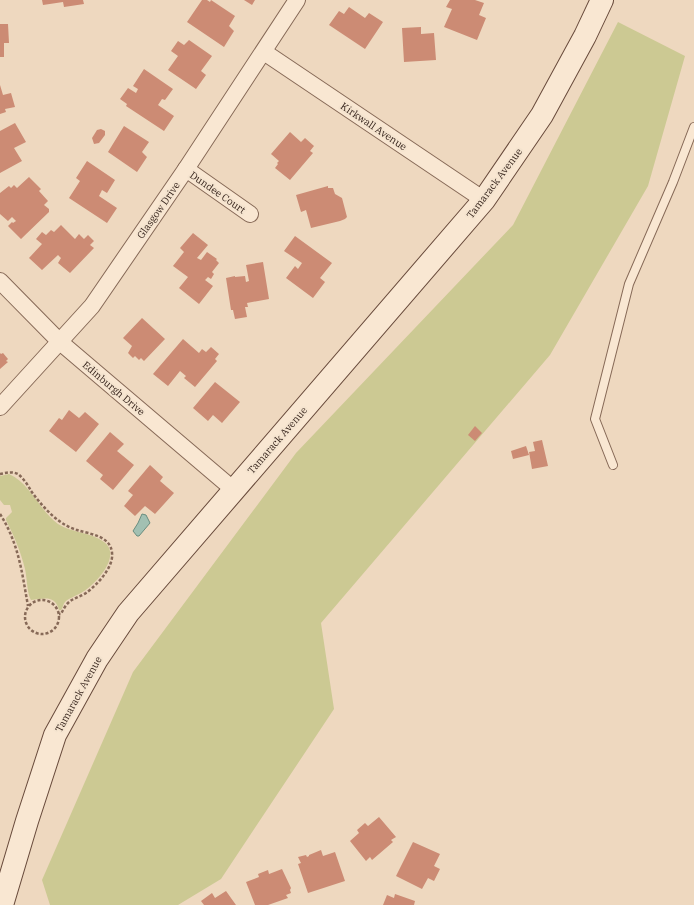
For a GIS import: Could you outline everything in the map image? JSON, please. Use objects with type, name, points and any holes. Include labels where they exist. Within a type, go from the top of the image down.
[{"type":"main road","name":"Tamarack Avenue","points":[[2,905],[55,735],[97,659],[128,613],[484,200],[542,115],[585,36],[602,0]]},
{"type":"street","name":"Glasgow Drive","points":[[0,407],[92,306],[186,169],[298,0]]},
{"type":"street","name":"Kirkwall Avenue","points":[[264,52],[484,200]]},
{"type":"street","name":"Dundee Court","points":[[186,169],[250,214]]},
{"type":"street","name":"Edinburgh Drive","points":[[0,281],[60,342],[234,490]]},
{"type":"lane","points":[[613,465],[595,419],[629,284],[674,182],[694,127]]},
{"type":"path","points":[[0,474],[9,472],[17,474],[25,482],[47,512],[69,528],[101,537],[107,541],[111,547],[113,554],[112,560],[106,572],[97,584],[85,594],[66,604],[62,614],[59,614]]},
{"type":"path","points":[[0,514],[18,552],[28,606],[24,617],[25,622],[32,632],[37,634],[49,633],[57,626],[59,614],[54,604],[49,601],[38,600],[28,606]]},
{"type":"shaded area","points":[[618,22],[685,56],[648,186],[550,355],[321,623],[334,709],[221,879],[178,905],[50,905],[42,880],[133,672],[296,453],[513,225]]},
{"type":"shaded area","points":[[9,474],[17,478],[23,484],[45,512],[58,524],[63,527],[93,536],[104,542],[109,548],[110,555],[108,562],[99,577],[93,584],[81,593],[64,603],[61,610],[59,610],[55,602],[52,600],[31,600],[21,556],[6,520],[12,512],[10,505],[4,505],[0,500],[0,476]]},
{"type":"shaded area","points":[[142,514],[146,515],[150,523],[139,536],[137,536],[133,531]]},
{"type":"building","points":[[42,0],[83,0],[84,4],[64,7],[63,2],[43,5]]},
{"type":"building","points":[[202,0],[207,0],[210,2],[211,0],[235,16],[229,26],[234,31],[224,47],[187,22]]},
{"type":"building","points":[[244,0],[255,0],[252,5]]},
{"type":"building","points":[[450,0],[475,0],[484,3],[479,15],[486,18],[477,40],[444,27],[452,9],[446,7]]},
{"type":"building","points":[[349,7],[365,18],[369,13],[383,22],[365,49],[329,25],[339,11],[344,14]]},
{"type":"building","points":[[0,24],[8,24],[9,43],[4,43],[4,57],[0,57]]},
{"type":"building","points":[[421,27],[421,34],[434,33],[436,60],[404,62],[402,28]]},
{"type":"building","points":[[189,40],[212,56],[201,71],[206,75],[196,89],[168,70],[178,56],[171,51],[178,41],[184,45]]},
{"type":"building","points":[[144,69],[173,89],[165,100],[162,99],[158,105],[174,116],[164,131],[126,106],[127,104],[120,99],[128,88],[136,93],[138,89],[133,86]]},
{"type":"building","points":[[0,85],[3,95],[11,93],[15,107],[5,109],[6,112],[0,114]]},
{"type":"building","points":[[15,123],[26,142],[14,148],[22,161],[0,173],[0,131]]},
{"type":"building","points":[[124,126],[149,142],[142,152],[147,157],[137,172],[108,152]]},
{"type":"building","points":[[101,129],[105,131],[105,135],[99,143],[94,144],[92,138],[97,130]]},
{"type":"building","points":[[290,132],[301,142],[305,138],[314,146],[310,151],[313,153],[290,180],[275,168],[279,161],[271,154]]},
{"type":"building","points":[[87,161],[115,180],[107,193],[102,190],[99,196],[117,208],[107,223],[69,198],[80,181],[76,178]]},
{"type":"building","points":[[29,177],[41,189],[39,191],[48,201],[44,205],[49,209],[49,212],[21,239],[8,226],[12,222],[13,223],[16,221],[12,217],[8,221],[0,214],[0,193],[9,186],[11,188],[14,185],[17,188]]},
{"type":"building","points":[[328,186],[328,188],[333,188],[335,194],[342,198],[347,217],[340,221],[311,228],[306,210],[301,212],[296,195]]},
{"type":"building","points":[[61,225],[75,239],[79,234],[84,239],[88,235],[94,241],[90,245],[94,248],[70,273],[58,263],[61,258],[58,255],[42,270],[29,258],[42,244],[36,239],[42,232],[46,235],[51,230],[54,232]]},
{"type":"building","points":[[193,233],[208,245],[197,258],[201,260],[207,252],[217,259],[216,260],[219,263],[212,272],[214,274],[211,279],[208,277],[205,280],[213,286],[199,304],[179,288],[188,277],[173,266],[184,252],[180,248]]},
{"type":"building","points":[[295,236],[332,263],[320,278],[325,282],[313,298],[286,278],[295,266],[298,269],[302,263],[284,251]]},
{"type":"building","points":[[263,262],[269,299],[247,303],[248,307],[245,307],[247,317],[235,319],[233,310],[231,310],[226,278],[245,276],[246,282],[249,281],[246,265]]},
{"type":"building","points":[[142,318],[165,339],[144,361],[141,358],[139,360],[135,356],[133,358],[128,353],[132,346],[123,338]]},
{"type":"building","points":[[183,339],[199,353],[202,349],[206,352],[211,347],[219,354],[215,359],[217,361],[195,387],[184,378],[186,376],[180,371],[168,386],[153,374]]},
{"type":"building","points":[[0,353],[3,353],[8,359],[6,361],[8,362],[0,369]]},
{"type":"building","points":[[215,382],[240,402],[222,423],[213,415],[208,421],[193,408]]},
{"type":"building","points":[[69,410],[79,418],[85,412],[99,424],[76,452],[49,431],[59,418],[62,420]]},
{"type":"building","points":[[475,426],[482,433],[475,441],[468,435]]},
{"type":"building","points":[[110,432],[124,444],[117,451],[134,465],[113,490],[100,479],[103,475],[86,461]]},
{"type":"building","points":[[542,440],[548,466],[532,469],[529,452],[535,451],[533,442]]},
{"type":"building","points":[[526,446],[529,455],[513,459],[511,451]]},
{"type":"building","points":[[150,465],[163,477],[160,481],[174,493],[155,514],[145,506],[135,516],[124,506],[133,495],[128,491]]},
{"type":"building","points":[[379,817],[396,837],[391,840],[393,842],[372,860],[370,857],[366,861],[350,841],[359,833],[357,830],[365,823],[368,826]]},
{"type":"building","points":[[413,842],[440,854],[434,866],[440,869],[434,881],[428,878],[422,889],[396,876]]},
{"type":"building","points":[[321,850],[323,856],[335,852],[345,881],[308,893],[298,864],[301,863],[298,857],[306,855],[307,857]]},
{"type":"building","points":[[282,869],[291,888],[291,893],[286,895],[288,898],[268,905],[255,905],[246,882],[259,877],[258,874],[268,870],[269,874]]},
{"type":"building","points":[[226,891],[236,905],[204,905],[201,901],[212,893],[215,898]]},
{"type":"building","points":[[395,894],[415,901],[414,905],[383,905],[387,895],[394,898]]}]
